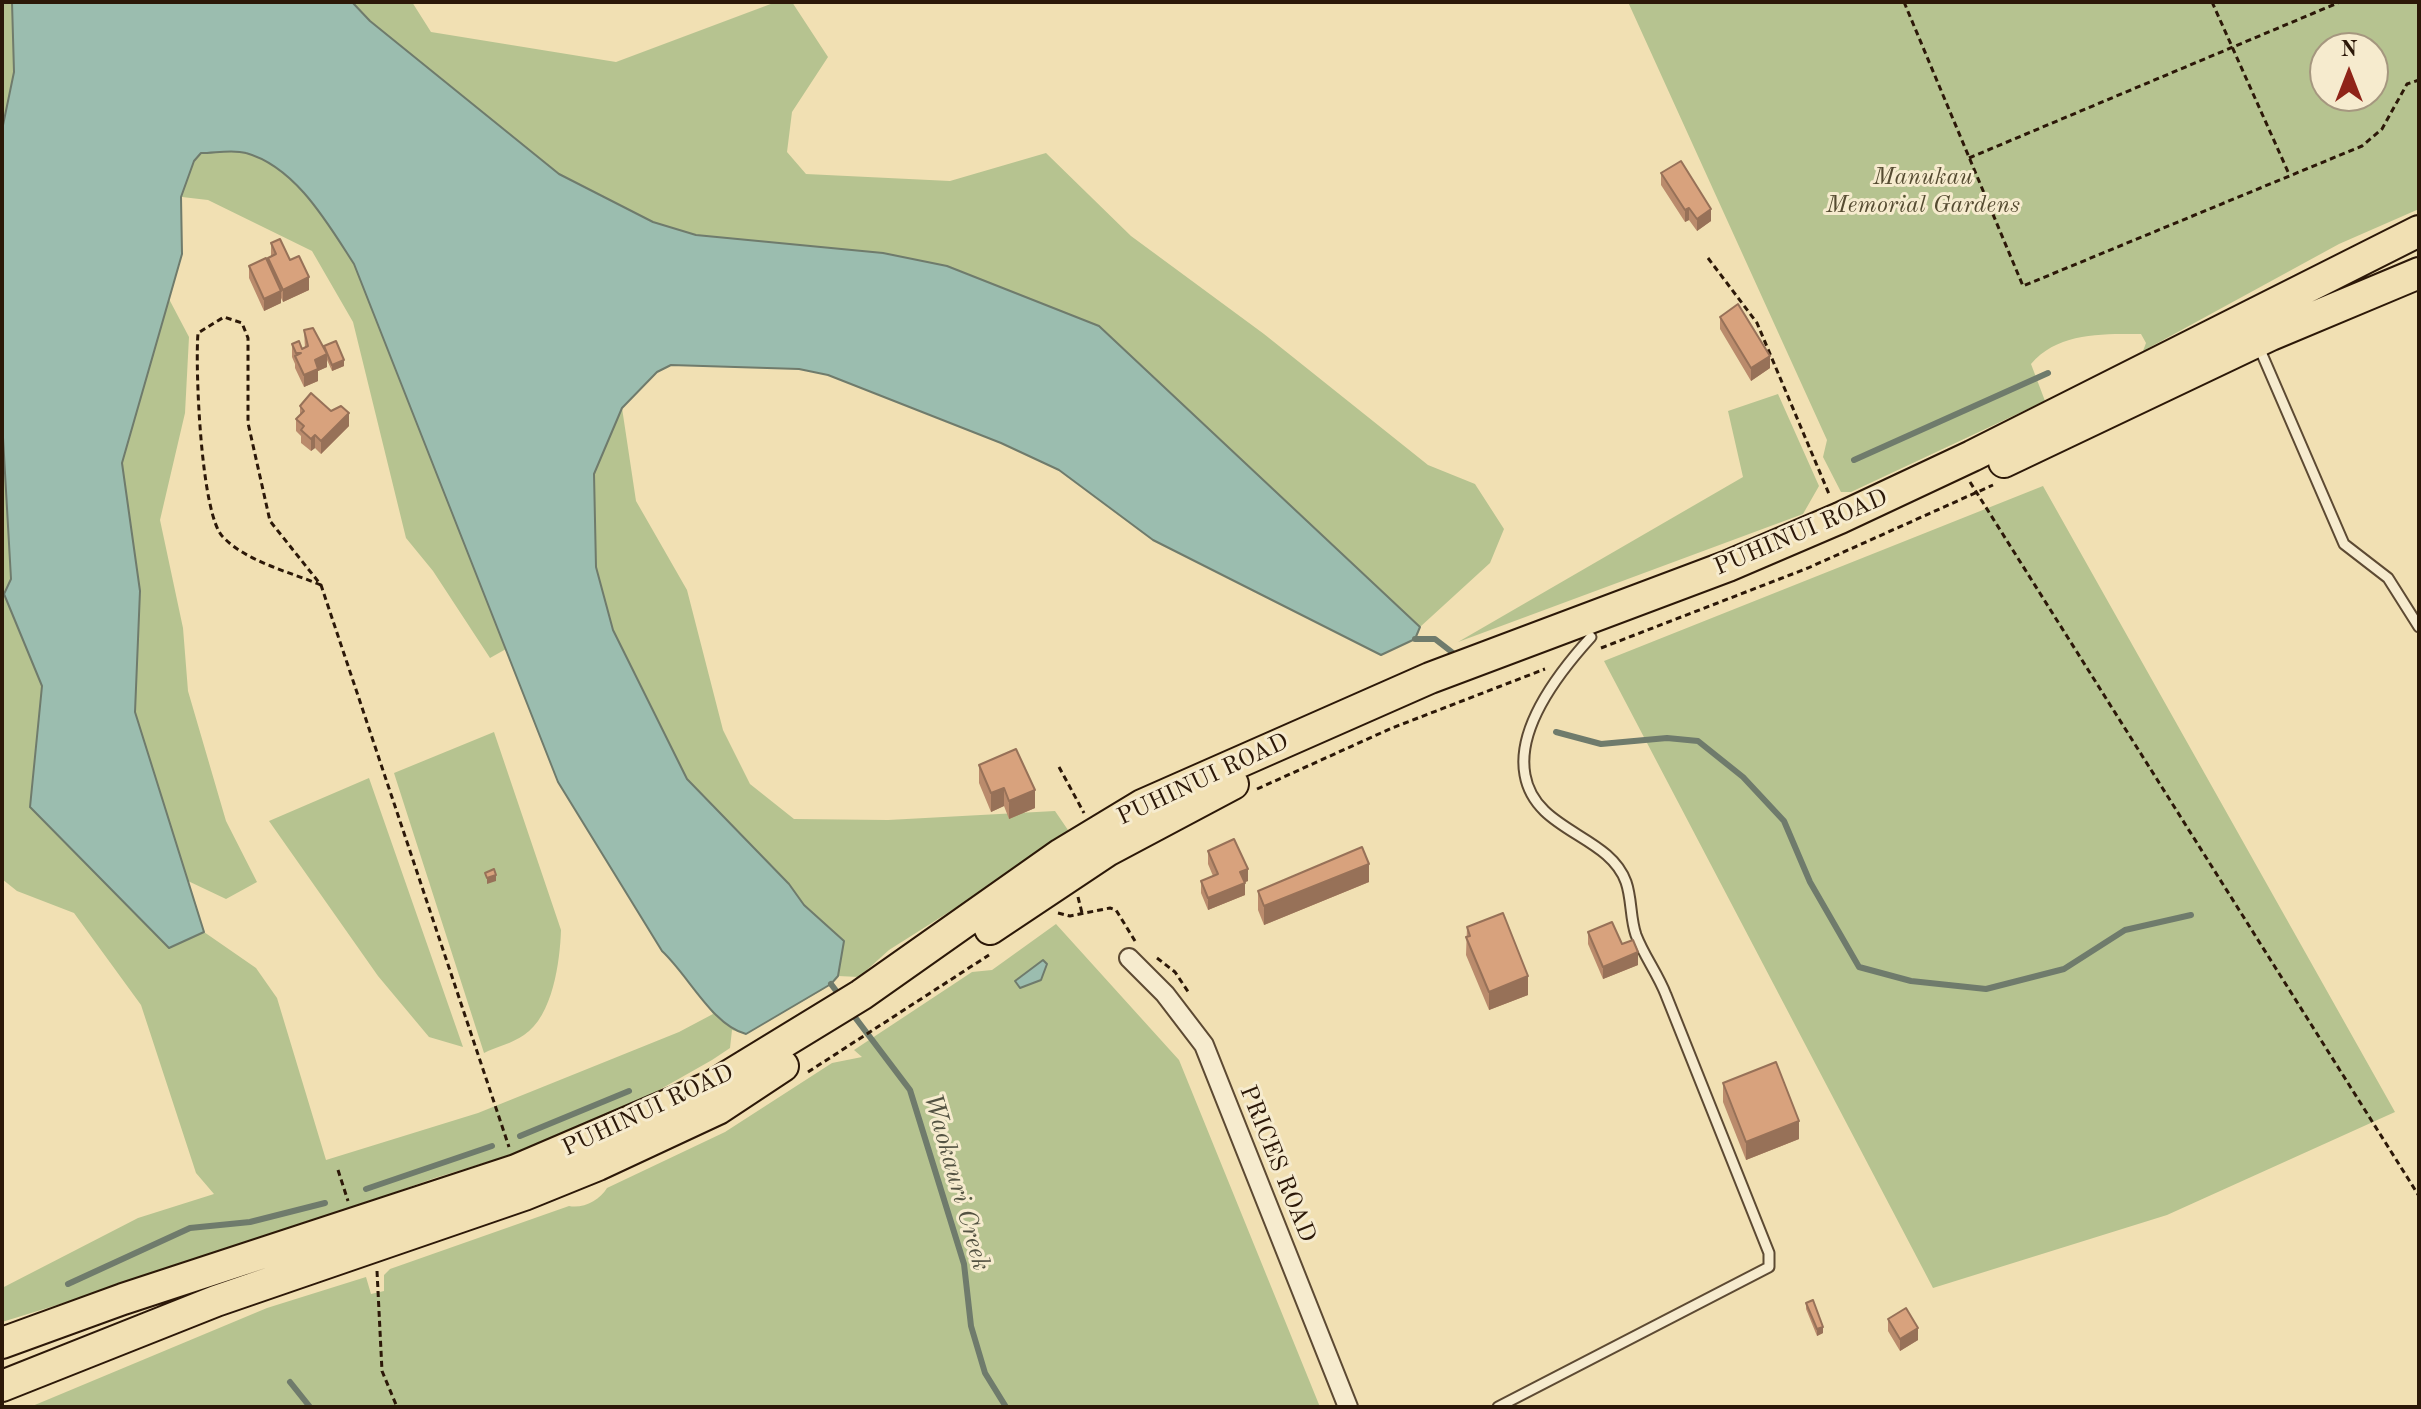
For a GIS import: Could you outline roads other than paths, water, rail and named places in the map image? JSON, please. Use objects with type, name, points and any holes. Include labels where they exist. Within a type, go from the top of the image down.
[{"type":"highway","name":"PUHINUI ROAD","points":[[2,1343],[123,1299],[524,1195],[718,1109],[834,1033],[865,1001],[1095,833],[1142,805],[1430,678],[1728,566],[1840,518],[1985,449],[2419,231]]},
{"type":"highway","name":"PUHINUI ROAD","points":[[865,1001],[1107,851],[1216,793],[1357,728],[1591,637],[1701,598],[1968,479],[2256,342],[2419,273]]},
{"type":"highway","name":"PUHINUI ROAD","points":[[2,1386],[216,1301],[834,1033]]},
{"type":"street","name":"PRICES ROAD","points":[[1132,949],[1204,1045],[1348,1407]]},
{"type":"lane","points":[[2256,342],[2344,544],[2388,578],[2419,627]]},
{"type":"lane","points":[[1498,1407],[1769,1267],[1769,1253],[1665,993],[1635,933],[1626,882],[1610,860],[1541,809],[1531,795],[1525,776],[1526,741],[1535,720],[1571,660],[1591,637]]},
{"type":"waterway","points":[[1854,460],[2048,373]]},
{"type":"waterway","points":[[1415,639],[1435,639],[1453,653]]},
{"type":"waterway","points":[[1556,732],[1601,744],[1667,738],[1698,741],[1743,777],[1784,821],[1810,882],[1859,967],[1911,981],[1986,989],[2064,969],[2125,930],[2191,915]]},
{"type":"waterway","name":"Waokauri Creek","points":[[831,984],[840,996]]},
{"type":"waterway","name":"Waokauri Creek","points":[[851,1012],[910,1090],[964,1264],[971,1326],[985,1373],[1006,1407]]},
{"type":"waterway","points":[[520,1136],[629,1091]]},
{"type":"waterway","points":[[366,1189],[492,1146]]},
{"type":"waterway","points":[[68,1284],[190,1228],[250,1222],[325,1203]]},
{"type":"waterway","points":[[290,1382],[310,1407]]},
{"type":"park label","name":"Manukau Memorial Gardens","points":[[1923,192]]}]
